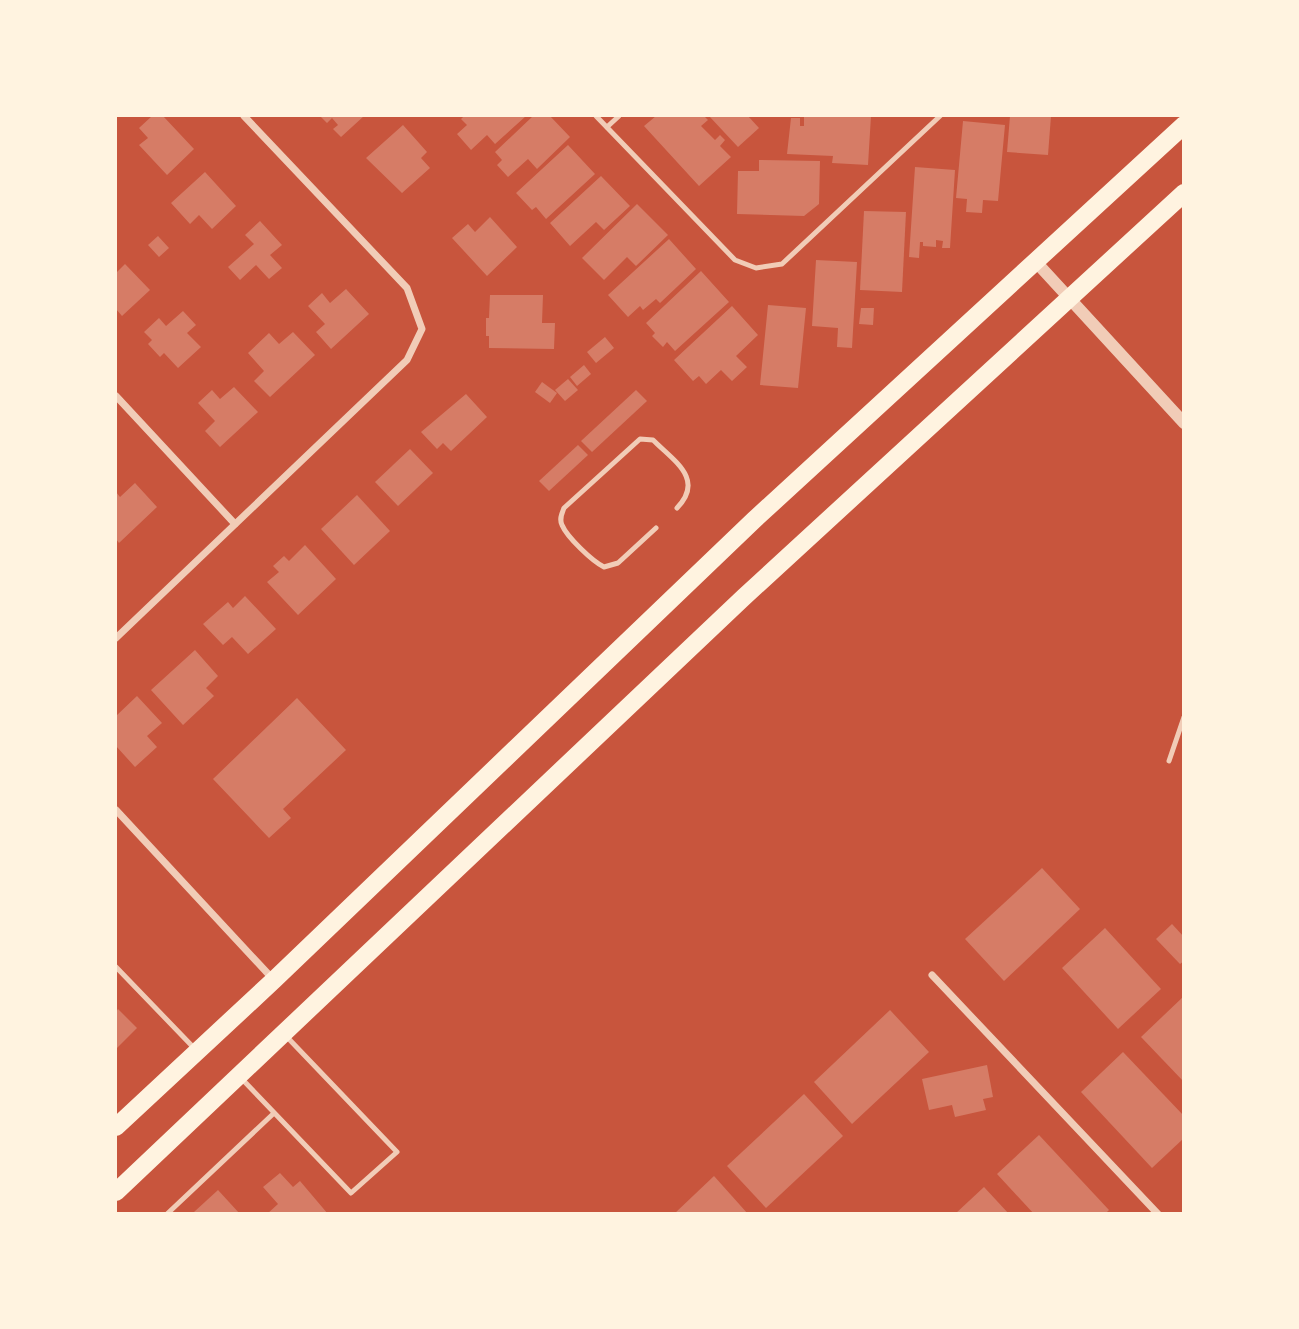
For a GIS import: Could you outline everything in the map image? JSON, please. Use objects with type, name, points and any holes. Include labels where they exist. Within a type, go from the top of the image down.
[{"type":"main road","points":[[117,1124],[274,980],[754,520],[1184,125]]},
{"type":"main road","points":[[116,1192],[744,597],[1184,193]]},
{"type":"street","points":[[116,638],[407,360],[422,329],[407,288],[244,116]]},
{"type":"street","points":[[1036,262],[1184,424]]},
{"type":"street","points":[[116,396],[235,524]]},
{"type":"street","points":[[116,810],[274,980]]},
{"type":"street","points":[[932,975],[1158,1213]]},
{"type":"lane","points":[[596,116],[735,260],[755,268],[782,264],[940,116]]},
{"type":"lane","points":[[607,127],[619,116]]},
{"type":"lane","points":[[656,528],[618,563],[604,567],[594,562],[562,526],[560,517],[564,508],[640,439],[653,440],[686,473],[690,484],[685,500],[677,508]]},
{"type":"lane","points":[[1169,761],[1184,717]]},
{"type":"lane","points":[[116,967],[197,1051]]},
{"type":"lane","points":[[239,1076],[351,1193],[397,1152],[284,1034]]},
{"type":"lane","points":[[167,1213],[273,1114]]},
{"type":"building","points":[[152,116],[163,116],[194,149],[167,175],[139,145],[148,138],[139,128]]},
{"type":"building","points":[[320,116],[364,116],[341,137],[333,129],[338,125],[332,118],[327,123]]},
{"type":"building","points":[[464,116],[526,116],[495,144],[487,135],[471,150],[457,134],[467,125],[461,119]]},
{"type":"building","points":[[533,116],[550,116],[570,137],[537,169],[528,159],[508,177],[497,165],[502,160],[495,152]]},
{"type":"building","points":[[656,116],[704,116],[708,120],[701,126],[715,140],[720,135],[725,140],[720,146],[731,157],[699,186],[644,126]]},
{"type":"building","points":[[709,116],[748,116],[759,128],[738,147]]},
{"type":"building","points":[[804,116],[871,116],[868,165],[832,163],[833,156],[787,154],[791,118],[800,118],[800,126],[804,126]]},
{"type":"building","points":[[1010,116],[1051,116],[1048,155],[1007,152]]},
{"type":"building","points":[[963,121],[1005,125],[998,201],[983,200],[982,213],[966,212],[967,199],[956,198]]},
{"type":"building","points":[[403,125],[427,152],[421,158],[430,168],[402,193],[366,158]]},
{"type":"building","points":[[568,145],[595,174],[546,219],[536,207],[532,210],[516,193]]},
{"type":"building","points":[[759,160],[820,161],[819,204],[804,216],[737,214],[738,171],[759,171]]},
{"type":"building","points":[[915,167],[955,170],[950,248],[942,248],[943,241],[936,240],[936,247],[923,246],[923,242],[920,242],[919,258],[909,257]]},
{"type":"building","points":[[205,172],[236,206],[212,229],[199,215],[190,224],[171,203]]},
{"type":"building","points":[[601,176],[630,206],[604,230],[596,222],[570,246],[550,223]]},
{"type":"building","points":[[637,204],[668,235],[636,266],[627,257],[604,280],[582,258]]},
{"type":"building","points":[[864,211],[906,212],[902,292],[860,290]]},
{"type":"building","points":[[490,217],[517,247],[487,276],[452,238],[468,224],[475,232]]},
{"type":"building","points":[[260,221],[282,245],[270,255],[282,268],[269,279],[256,265],[240,280],[228,267],[254,244],[245,235]]},
{"type":"building","points":[[158,236],[169,248],[159,257],[148,245]]},
{"type":"building","points":[[669,239],[696,269],[660,303],[656,299],[643,310],[640,306],[628,317],[608,295]]},
{"type":"building","points":[[816,260],[857,262],[852,348],[837,347],[838,328],[812,326]]},
{"type":"building","points":[[125,264],[150,290],[122,316],[116,309],[116,273]]},
{"type":"building","points":[[701,271],[729,302],[675,351],[667,342],[663,347],[652,336],[655,333],[646,323]]},
{"type":"building","points":[[346,289],[369,314],[331,349],[316,332],[325,324],[308,306],[322,293],[330,303]]},
{"type":"building","points":[[490,295],[543,295],[542,323],[555,323],[554,349],[489,348],[486,318],[489,318]]},
{"type":"building","points":[[768,305],[806,308],[798,388],[760,385]]},
{"type":"building","points":[[732,306],[758,335],[736,356],[747,367],[732,381],[721,370],[706,384],[699,376],[693,381],[674,360]]},
{"type":"building","points":[[861,308],[874,308],[873,325],[859,324]]},
{"type":"building","points":[[183,311],[196,325],[187,333],[201,347],[178,368],[164,353],[160,357],[148,344],[152,340],[144,332],[159,318],[166,326]]},
{"type":"building","points":[[293,332],[315,355],[270,397],[254,381],[264,371],[248,353],[269,333],[279,344]]},
{"type":"building","points":[[605,337],[614,348],[596,363],[587,352]]},
{"type":"building","points":[[584,365],[591,374],[577,386],[570,377]]},
{"type":"building","points":[[568,379],[578,390],[565,401],[555,390]]},
{"type":"building","points":[[542,382],[557,393],[550,403],[535,392]]},
{"type":"building","points":[[234,387],[258,412],[220,447],[205,431],[215,421],[198,403],[212,390],[220,399]]},
{"type":"building","points":[[636,390],[647,401],[592,452],[581,441]]},
{"type":"building","points":[[466,394],[487,417],[451,451],[443,443],[437,449],[421,432]]},
{"type":"building","points":[[578,445],[588,455],[549,491],[539,481]]},
{"type":"building","points":[[410,449],[433,473],[398,506],[375,482]]},
{"type":"building","points":[[135,483],[157,507],[119,543],[116,539],[116,492],[120,497]]},
{"type":"building","points":[[357,495],[390,531],[354,565],[321,529]]},
{"type":"building","points":[[305,545],[336,579],[298,615],[267,582],[279,572],[273,566],[284,556],[289,561]]},
{"type":"building","points":[[245,596],[276,629],[248,654],[232,637],[223,645],[203,624],[228,602],[233,608]]},
{"type":"building","points":[[195,650],[218,676],[206,688],[214,696],[183,725],[151,690]]},
{"type":"building","points":[[137,696],[162,723],[147,736],[157,747],[135,767],[116,746],[116,716]]},
{"type":"building","points":[[297,698],[346,750],[283,809],[291,818],[269,838],[213,779]]},
{"type":"building","points":[[1042,868],[1080,909],[1004,981],[965,939]]},
{"type":"building","points":[[1172,924],[1184,937],[1184,961],[1180,964],[1156,939]]},
{"type":"building","points":[[1105,928],[1161,989],[1118,1029],[1062,968]]},
{"type":"building","points":[[1184,996],[1184,1082],[1141,1037]]},
{"type":"building","points":[[118,1009],[137,1028],[116,1049],[116,1012]]},
{"type":"building","points":[[890,1010],[929,1052],[852,1124],[814,1082]]},
{"type":"building","points":[[1123,1052],[1184,1116],[1184,1138],[1152,1168],[1081,1092]]},
{"type":"building","points":[[987,1065],[993,1097],[983,1099],[986,1110],[955,1117],[952,1105],[929,1110],[922,1079]]},
{"type":"building","points":[[804,1094],[843,1136],[766,1208],[727,1166]]},
{"type":"building","points":[[1039,1135],[1109,1210],[1105,1214],[1034,1214],[997,1174]]},
{"type":"building","points":[[280,1173],[293,1187],[300,1181],[328,1214],[267,1214],[278,1204],[263,1187]]},
{"type":"building","points":[[714,1176],[748,1214],[674,1214]]},
{"type":"building","points":[[984,1187],[1009,1214],[955,1214]]},
{"type":"building","points":[[218,1190],[240,1214],[194,1212]]}]
